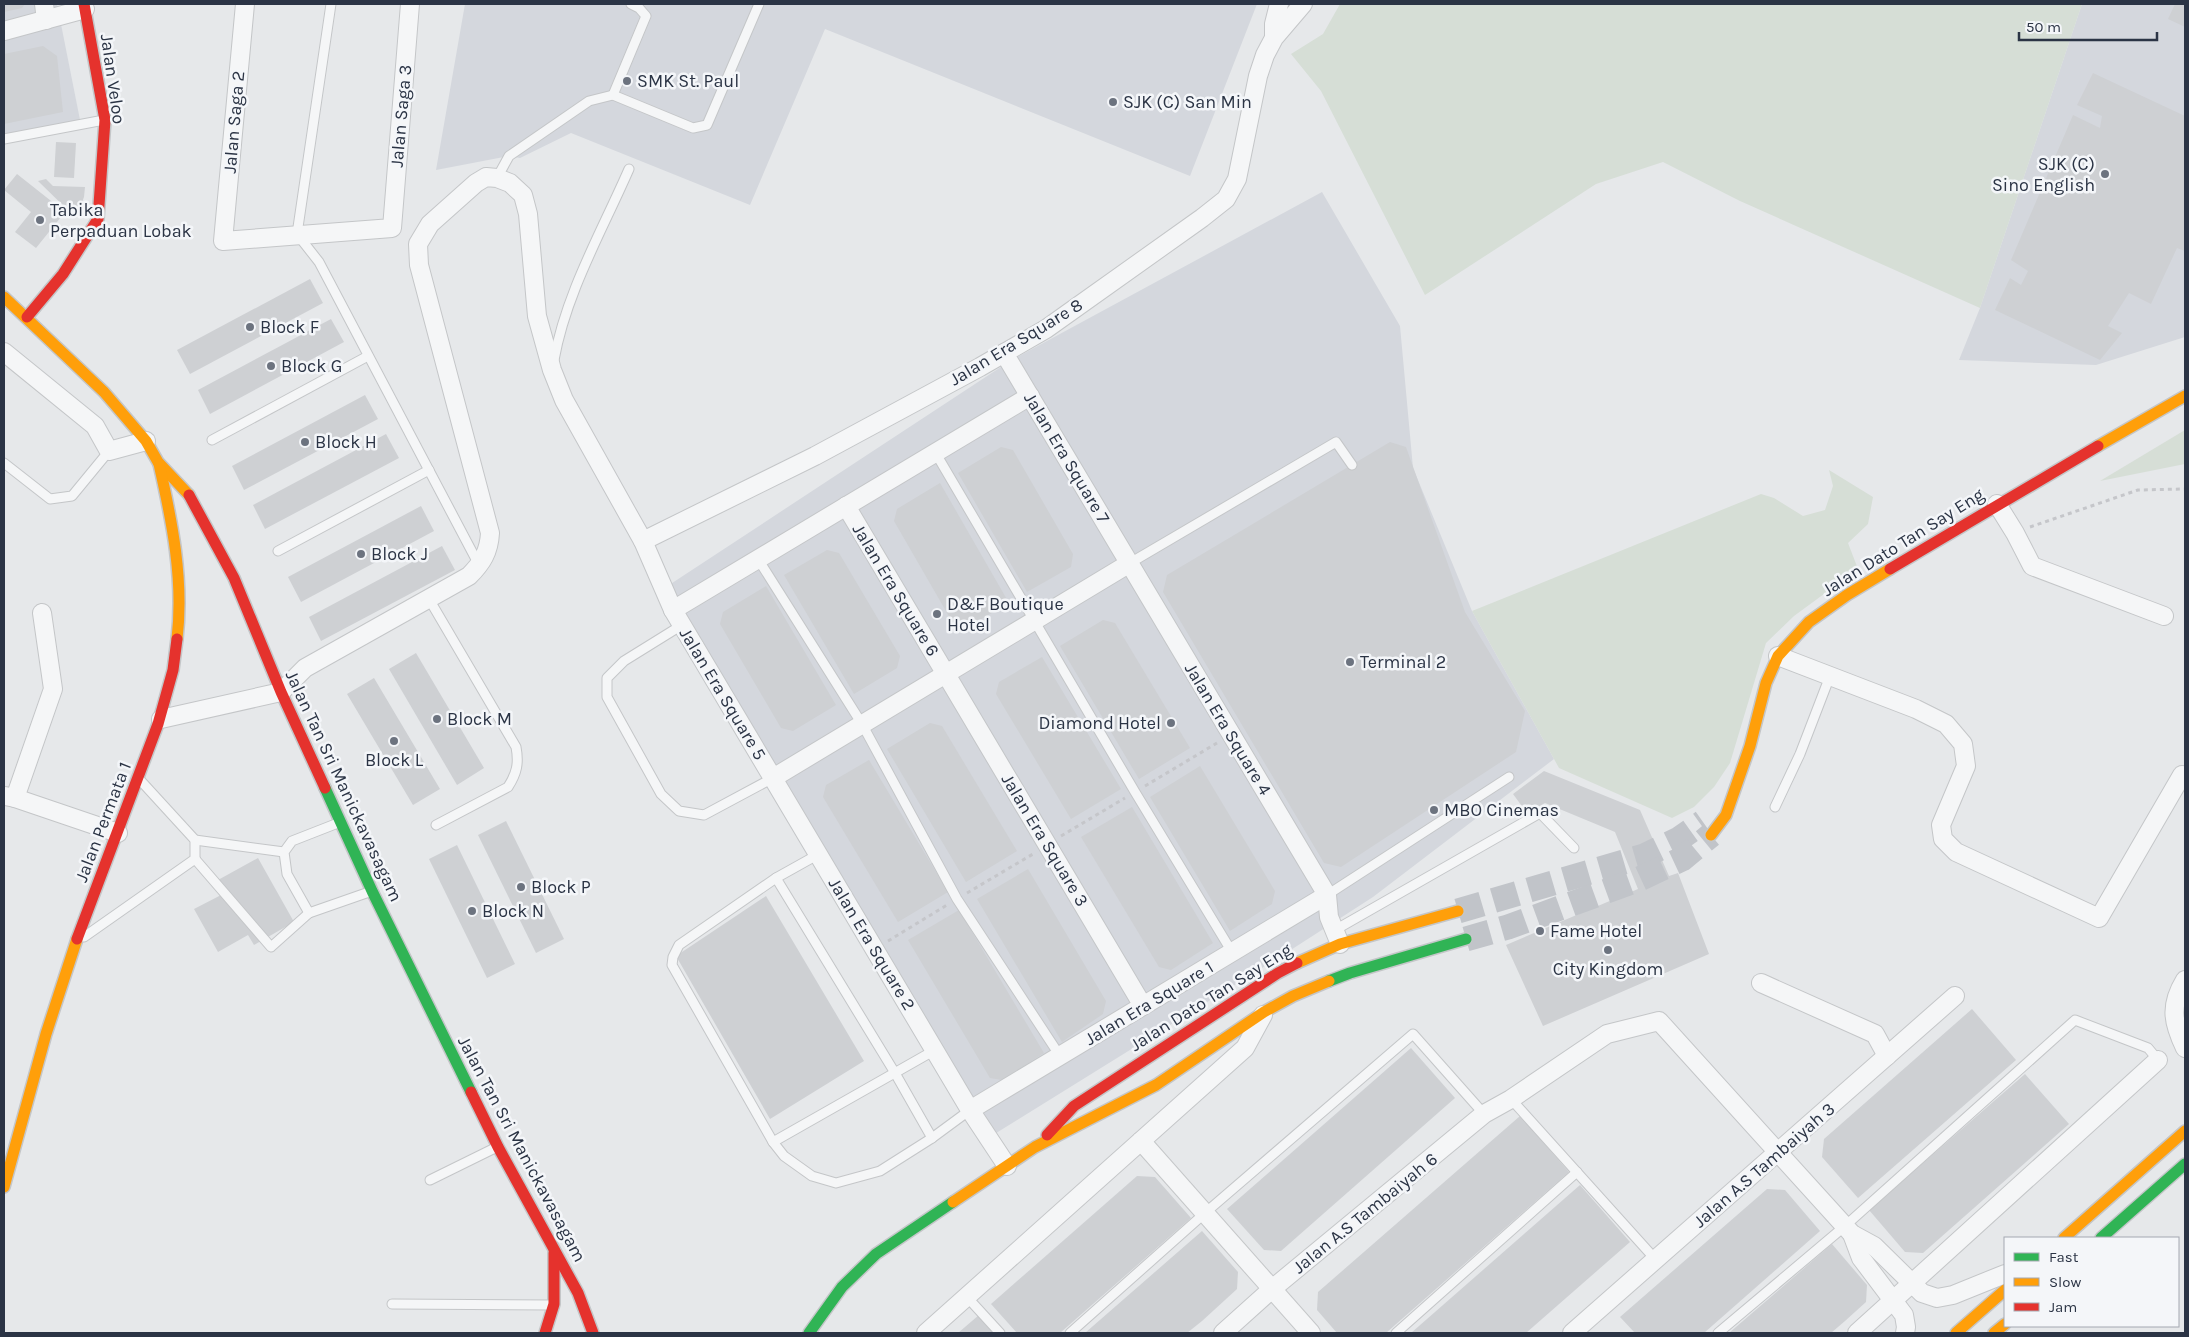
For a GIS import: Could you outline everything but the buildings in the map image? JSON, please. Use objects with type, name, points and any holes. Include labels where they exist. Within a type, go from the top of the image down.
[{"type":"main road","name":"Jalan Veloo","points":[[27,316],[63,274],[98,219],[104,120],[84,6]]},
{"type":"main road","name":"Jalan Tan Sri Manickavasagam","points":[[4,297],[27,316],[104,392],[146,441],[158,462],[188,494],[234,578],[281,692],[372,891],[498,1147],[578,1293],[593,1333]]},
{"type":"main road","name":"Jalan Dato Tan Say Eng","points":[[1711,835],[1726,815],[1750,746],[1766,683],[1778,656],[1809,622],[1847,595],[1997,504],[2185,396]]},
{"type":"main road","name":"Jalan Permata 1","points":[[4,1187],[46,1035],[76,943],[161,718],[171,678],[178,632],[179,594],[172,520],[158,462]]},
{"type":"main road","name":"Jalan Dato Tan Say Eng","points":[[1710,816],[1732,797]]},
{"type":"main road","name":"Jalan Dato Tan Say Eng","points":[[1036,1147],[1074,1106],[1278,973],[1312,955],[1337,937],[1458,911]]},
{"type":"main road","name":"Jalan Dato Tan Say Eng","points":[[809,1333],[842,1287],[876,1254],[1036,1147],[1156,1086],[1264,1012],[1293,996],[1350,973],[1466,939]]},
{"type":"main road","points":[[2065,1237],[2185,1131]]},
{"type":"main road","points":[[2102,1237],[2185,1164]]},
{"type":"main road","points":[[545,1333],[552,1322],[554,1305],[554,1250]]},
{"type":"main road","points":[[1956,1333],[2004,1291]]},
{"type":"main road","points":[[1994,1333],[2004,1325]]},
{"type":"street","name":"Jalan Saga 2","points":[[245,4],[223,241],[297,234]]},
{"type":"street","name":"Jalan Saga 3","points":[[297,234],[392,228],[410,4]]},
{"type":"street","name":"Jalan Era Square 8","points":[[1274,38],[1274,24],[1279,4]]},
{"type":"street","name":"Jalan Era Square 8","points":[[643,541],[815,456],[1004,353],[1046,328],[1226,199],[1237,179],[1258,76],[1265,55],[1274,38],[1303,4]]},
{"type":"street","points":[[4,32],[45,12],[84,6]]},
{"type":"street","points":[[161,718],[281,692],[304,668],[469,576],[479,566],[489,548],[490,534],[419,265],[418,244],[430,224],[476,183],[486,177],[497,178]]},
{"type":"street","name":"Jalan Era Square 5","points":[[497,178],[510,183],[523,195],[528,214],[537,316],[552,370],[564,400],[643,541],[678,617],[773,778]]},
{"type":"street","points":[[4,352],[95,426],[109,451],[146,441]]},
{"type":"street","name":"Jalan Era Square 7","points":[[1004,353],[1130,563]]},
{"type":"street","points":[[678,617],[758,559],[1030,396]]},
{"type":"street","points":[[1997,504],[2015,532],[2032,566],[2164,616]]},
{"type":"street","name":"Jalan Era Square 6","points":[[846,506],[946,674]]},
{"type":"street","points":[[773,778],[1130,563]]},
{"type":"street","name":"Jalan Era Square 4","points":[[1130,563],[1327,895]]},
{"type":"street","points":[[42,613],[53,689],[10,797],[118,833]]},
{"type":"street","points":[[1778,656],[1916,709],[1946,724],[1963,744],[1966,766],[1941,825],[1943,840],[1956,852],[2099,918],[2182,775]]},
{"type":"street","name":"Jalan Era Square 3","points":[[946,674],[1143,1006]]},
{"type":"street","name":"Jalan Era Square 2","points":[[773,778],[970,1110],[1006,1166]]},
{"type":"street","points":[[1327,895],[1329,917],[1337,937]]},
{"type":"street","name":"Jalan Era Square 1","points":[[970,1110],[1327,895]]},
{"type":"street","points":[[2185,980],[2173,1017],[2185,1048]]},
{"type":"street","points":[[1761,983],[1875,1034],[1887,1056]]},
{"type":"street","name":"Jalan A.S Tambaiyah 3","points":[[1572,1333],[1955,996]]},
{"type":"street","points":[[926,1333],[1245,1048],[1264,1012]]},
{"type":"street","name":"Jalan A.S Tambaiyah 6","points":[[1222,1333],[1272,1289],[1484,1114],[1511,1099],[1607,1034],[1659,1021],[1778,1152]]},
{"type":"street","points":[[1857,1333],[2158,1060]]},
{"type":"street","points":[[1141,1141],[1311,1333]]},
{"type":"street","points":[[1778,1152],[1848,1230],[1874,1246],[1922,1293],[1937,1298],[1953,1295],[2004,1274]]},
{"type":"street","points":[[1848,1230],[1860,1258],[1904,1315],[1905,1333]]},
{"type":"lane","points":[[331,4],[297,234],[319,262],[479,566]]},
{"type":"lane","points":[[613,95],[646,16],[639,8],[631,4]]},
{"type":"lane","points":[[497,178],[508,156],[589,101],[613,95],[693,128],[707,125],[759,4]]},
{"type":"lane","points":[[4,138],[104,120]]},
{"type":"lane","points":[[552,370],[558,335],[573,294],[629,169]]},
{"type":"lane","points":[[212,440],[368,356]]},
{"type":"lane","points":[[1130,563],[1336,442],[1352,464]]},
{"type":"lane","points":[[4,463],[50,499],[72,496],[109,451]]},
{"type":"lane","points":[[935,452],[1135,792],[1232,952]]},
{"type":"lane","points":[[278,551],[428,470]]},
{"type":"lane","points":[[758,559],[862,724],[956,899],[1060,1056]]},
{"type":"lane","points":[[429,599],[516,747],[519,762],[515,776],[508,786],[436,825]]},
{"type":"lane","points":[[678,617],[607,678],[608,697],[661,794],[679,811],[704,815],[773,778]]},
{"type":"lane","points":[[1774,807],[1800,754],[1830,676]]},
{"type":"lane","points":[[1327,895],[1509,777]]},
{"type":"lane","points":[[138,778],[195,840],[284,852]]},
{"type":"lane","points":[[1337,937],[1540,813],[1574,848]]},
{"type":"lane","points":[[309,913],[287,874],[284,852],[292,841],[340,822]]},
{"type":"lane","points":[[195,840],[195,860],[271,947],[309,913],[372,891]]},
{"type":"lane","points":[[818,854],[776,878],[679,945],[673,957],[672,965],[773,1142],[784,1156],[812,1176],[836,1182],[880,1171],[932,1138],[970,1110]]},
{"type":"lane","points":[[76,943],[195,860]]},
{"type":"lane","points":[[776,878],[895,1073],[932,1138]]},
{"type":"lane","points":[[1718,1333],[1848,1230],[2075,1020],[2148,1048],[2158,1060]]},
{"type":"lane","points":[[1070,1333],[1413,1034],[1484,1114]]},
{"type":"lane","points":[[773,1142],[935,1050]]},
{"type":"lane","points":[[1511,1099],[1656,1260]]},
{"type":"lane","points":[[430,1180],[498,1147]]},
{"type":"lane","points":[[1396,1333],[1576,1172]]},
{"type":"lane","points":[[967,1297],[1000,1333]]},
{"type":"lane","points":[[392,1304],[554,1305]]},
{"type":"path","points":[[2015,532],[2138,490],[2185,489]]},
{"type":"shaded area","points":[[4,4],[57,4],[81,125],[4,141]]},
{"type":"shaded area","points":[[465,4],[1257,4],[1190,176],[825,29],[750,205],[571,133],[520,158],[509,156],[436,170]]},
{"type":"shaded area","points":[[1340,4],[2082,4],[1980,308],[1740,201],[1663,162],[1596,184],[1425,295],[1321,91],[1291,54],[1323,34]]},
{"type":"shaded area","name":"SJK (C) Sino English","points":[[2082,4],[2185,4],[2185,337],[2096,365],[1959,360],[1980,308]]},
{"type":"shaded area","points":[[1322,192],[1400,326],[1413,468],[1472,611],[1554,759],[1373,897],[980,1143],[663,589],[1010,361]]},
{"type":"shaded area","points":[[2185,430],[2185,464],[2100,481]]},
{"type":"shaded area","points":[[1829,470],[1873,497],[1868,524],[1848,543],[1858,569],[1794,616],[1766,643],[1730,763],[1714,787],[1694,807],[1672,818],[1559,768],[1472,611],[1761,494],[1774,498],[1803,516],[1825,510],[1833,486]]},
{"type":"tunnel","points":[[1458,911],[1644,856],[1679,839],[1703,822]]},
{"type":"tunnel","points":[[1466,939],[1508,927],[1637,880],[1682,859],[1711,835]]},
{"type":"traffic: fast","points":[[325,788],[372,891],[471,1092]]},
{"type":"traffic: fast","points":[[1329,981],[1466,939]]},
{"type":"traffic: fast","points":[[2102,1237],[2185,1164]]},
{"type":"traffic: fast","points":[[809,1333],[842,1287],[876,1254],[953,1202]]},
{"type":"traffic: slow","points":[[4,297],[104,392],[146,441],[158,462],[189,495]]},
{"type":"traffic: slow","points":[[2098,446],[2185,396]]},
{"type":"traffic: slow","points":[[159,464],[172,529],[178,573],[179,617],[177,639]]},
{"type":"traffic: slow","points":[[1711,835],[1726,815],[1750,746],[1766,683],[1778,656],[1809,622],[1847,595],[1890,569]]},
{"type":"traffic: slow","points":[[1297,963],[1340,944],[1458,911]]},
{"type":"traffic: slow","points":[[4,1187],[46,1034],[77,939]]},
{"type":"traffic: slow","points":[[953,1202],[1035,1147],[1156,1085],[1264,1012],[1293,996],[1329,981]]},
{"type":"traffic: slow","points":[[2065,1237],[2185,1131]]},
{"type":"traffic: slow","points":[[1956,1333],[2004,1291]]},
{"type":"traffic: slow","points":[[1994,1333],[2004,1325]]},
{"type":"traffic: jam","points":[[27,317],[63,274],[98,219],[105,120],[84,4]]},
{"type":"traffic: jam","points":[[1890,569],[2098,446]]},
{"type":"traffic: jam","points":[[189,495],[234,578],[281,692],[325,788]]},
{"type":"traffic: jam","points":[[77,939],[158,724],[173,670],[177,639]]},
{"type":"traffic: jam","points":[[1047,1135],[1074,1106],[1278,973],[1297,963]]},
{"type":"traffic: jam","points":[[471,1092],[498,1147],[578,1293],[593,1333]]},
{"type":"traffic: jam","points":[[545,1333],[554,1304],[554,1253]]},
{"type":"place","name":"SMK St. Paul","points":[[627,81]]},
{"type":"place","name":"SJK (C) San Min","points":[[1113,102]]},
{"type":"place","name":"SJK (C) Sino English","points":[[2105,174]]},
{"type":"place","name":"Tabika Perpaduan Lobak","points":[[40,220]]},
{"type":"place","name":"Block F","points":[[250,327]]},
{"type":"place","name":"Block G","points":[[271,366]]},
{"type":"place","name":"Block H","points":[[305,442]]},
{"type":"place","name":"Block J","points":[[361,554]]},
{"type":"place","name":"D&F Boutique Hotel","points":[[937,614]]},
{"type":"place","name":"Terminal 2","points":[[1350,662]]},
{"type":"place","name":"Block M","points":[[437,719]]},
{"type":"place","name":"Diamond Hotel","points":[[1171,723]]},
{"type":"place","name":"Block L","points":[[394,741]]},
{"type":"place","name":"MBO Cinemas","points":[[1434,810]]},
{"type":"place","name":"Block P","points":[[521,887]]},
{"type":"place","name":"Block N","points":[[472,911]]},
{"type":"place","name":"Fame Hotel","points":[[1540,931]]},
{"type":"place","name":"City Kingdom","points":[[1608,950]]}]
